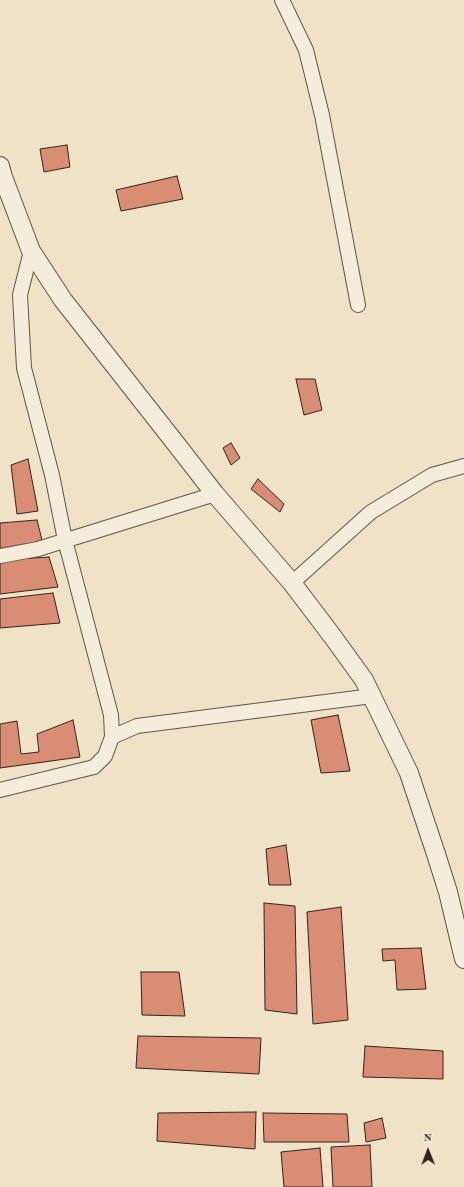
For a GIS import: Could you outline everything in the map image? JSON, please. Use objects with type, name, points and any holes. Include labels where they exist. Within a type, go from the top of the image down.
[{"type":"street","points":[[282,0],[306,50],[322,115],[358,305]]},
{"type":"street","points":[[0,166],[31,251],[63,300],[215,494],[292,583],[334,637],[364,680],[409,773],[448,892],[464,959]]},
{"type":"street","points":[[0,790],[94,767],[105,756],[112,737],[111,715],[65,540],[52,475],[24,368],[20,295],[31,251]]},
{"type":"street","points":[[292,583],[371,512],[432,475],[464,466]]},
{"type":"street","points":[[0,556],[38,549],[215,494]]},
{"type":"street","points":[[112,737],[137,726],[372,696]]},
{"type":"building","points":[[67,145],[70,167],[44,172],[40,149]]},
{"type":"building","points":[[177,176],[183,199],[121,211],[116,190]]},
{"type":"building","points":[[296,379],[315,379],[322,410],[304,415]]},
{"type":"building","points":[[231,443],[240,458],[231,465],[223,448]]},
{"type":"building","points":[[28,459],[38,511],[17,514],[11,465]]},
{"type":"building","points":[[258,479],[284,504],[280,512],[251,489]]},
{"type":"building","points":[[37,520],[43,544],[0,549],[0,523]]},
{"type":"building","points":[[49,557],[58,587],[0,594],[0,560]]},
{"type":"building","points":[[53,593],[60,623],[0,628],[0,599]]},
{"type":"building","points":[[338,715],[350,771],[321,773],[311,720]]},
{"type":"building","points":[[73,720],[80,757],[0,768],[0,724],[17,721],[21,754],[39,752],[37,734]]},
{"type":"building","points":[[286,845],[291,885],[269,885],[266,849]]},
{"type":"building","points":[[264,903],[295,906],[297,1014],[265,1010]]},
{"type":"building","points":[[341,907],[348,1020],[313,1024],[307,912]]},
{"type":"building","points":[[421,948],[426,989],[397,990],[395,960],[383,961],[382,949]]},
{"type":"building","points":[[141,972],[179,972],[185,1016],[142,1015]]},
{"type":"building","points":[[138,1036],[261,1038],[259,1074],[136,1068]]},
{"type":"building","points":[[365,1046],[443,1051],[443,1079],[363,1077]]},
{"type":"building","points":[[256,1112],[255,1149],[157,1141],[158,1113]]},
{"type":"building","points":[[263,1113],[347,1114],[349,1142],[264,1142]]},
{"type":"building","points":[[382,1118],[386,1138],[366,1142],[364,1123]]},
{"type":"building","points":[[370,1145],[372,1187],[333,1187],[331,1147]]},
{"type":"building","points":[[320,1148],[323,1187],[284,1187],[281,1152]]}]
